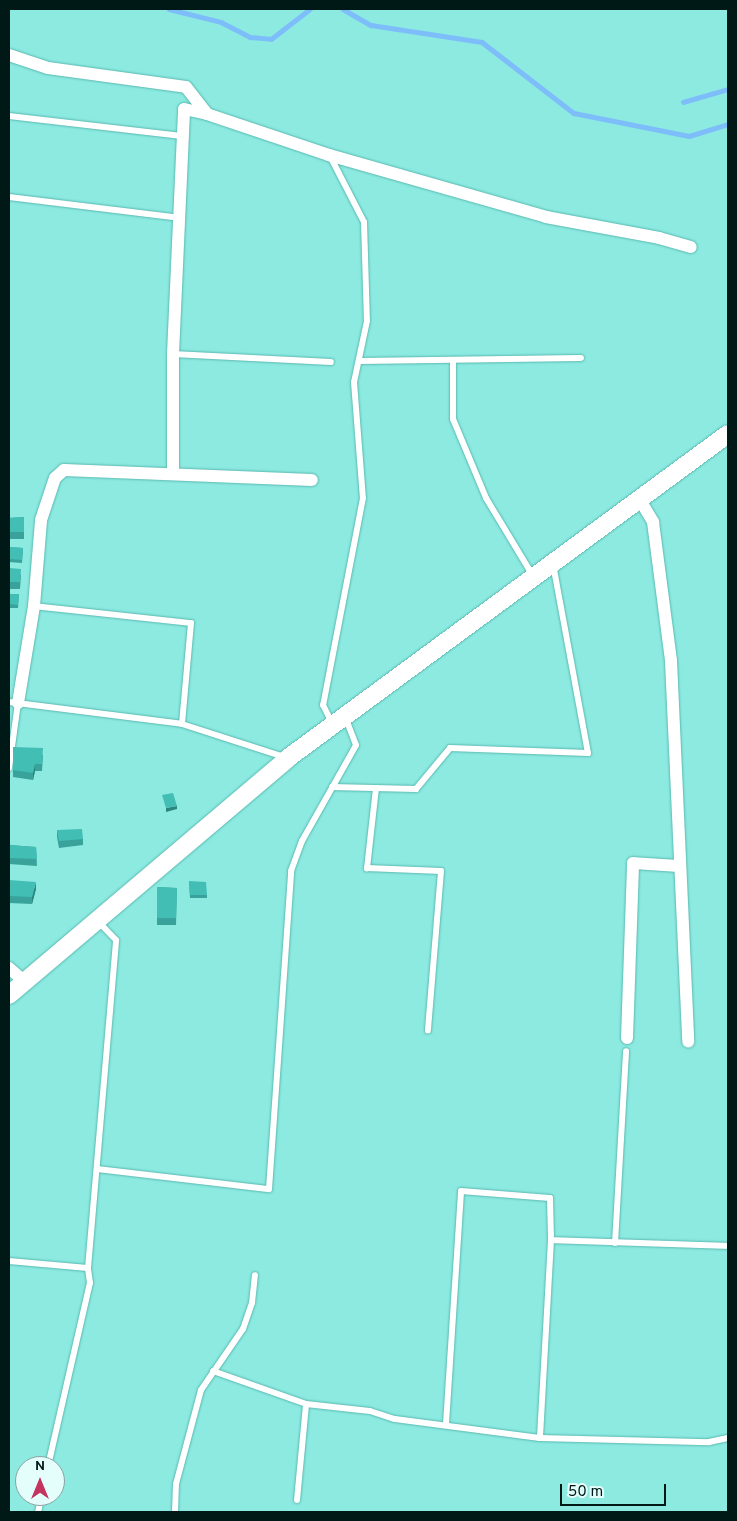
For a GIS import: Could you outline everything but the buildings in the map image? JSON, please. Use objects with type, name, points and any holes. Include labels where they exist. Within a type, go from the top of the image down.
[{"type":"main road","points":[[9,996],[96,918],[288,758],[728,434]]},
{"type":"street","points":[[9,54],[48,68],[186,87],[206,114]]},
{"type":"street","points":[[173,473],[173,354],[184,109],[206,114],[329,155],[546,217],[659,238],[691,247]]},
{"type":"street","points":[[13,702],[34,606],[40,520],[55,478],[64,470],[312,480]]},
{"type":"street","points":[[640,500],[653,522],[671,661],[688,1042]]},
{"type":"street","points":[[627,1038],[633,864],[680,866]]},
{"type":"street","points":[[9,968],[25,982]]},
{"type":"lane","points":[[9,116],[182,136]]},
{"type":"lane","points":[[98,1168],[270,1189],[291,871],[302,841],[356,745],[339,720],[323,705],[363,498],[354,382],[360,361],[367,320],[364,222],[329,155]]},
{"type":"lane","points":[[9,197],[179,218]]},
{"type":"lane","points":[[173,354],[331,362]]},
{"type":"lane","points":[[360,361],[453,362],[581,358]]},
{"type":"lane","points":[[453,362],[453,419],[486,498],[534,578]]},
{"type":"lane","points":[[332,787],[416,789],[450,748],[588,752],[553,564]]},
{"type":"lane","points":[[34,606],[191,623],[182,724]]},
{"type":"lane","points":[[9,768],[13,702],[182,724],[288,758]]},
{"type":"lane","points":[[376,788],[367,868],[441,871],[428,1030]]},
{"type":"lane","points":[[50,1456],[90,1284],[88,1268],[116,940],[96,918]]},
{"type":"lane","points":[[615,1243],[626,1051]]},
{"type":"lane","points":[[446,1424],[461,1191],[550,1198],[551,1240],[540,1438]]},
{"type":"lane","points":[[551,1240],[728,1246]]},
{"type":"lane","points":[[9,1263],[88,1268]]},
{"type":"lane","points":[[175,1512],[176,1484],[201,1390],[243,1329],[252,1303],[256,1275]]},
{"type":"lane","points":[[213,1371],[306,1404],[370,1411],[395,1419],[446,1424],[540,1438],[709,1442],[728,1438]]},
{"type":"lane","points":[[297,1500],[306,1404]]},
{"type":"waterway","points":[[169,9],[221,22],[250,37],[271,39],[310,9]]},
{"type":"waterway","points":[[343,9],[371,25],[482,42],[574,113],[689,136],[728,124]]},
{"type":"waterway","points":[[683,102],[728,89]]}]
